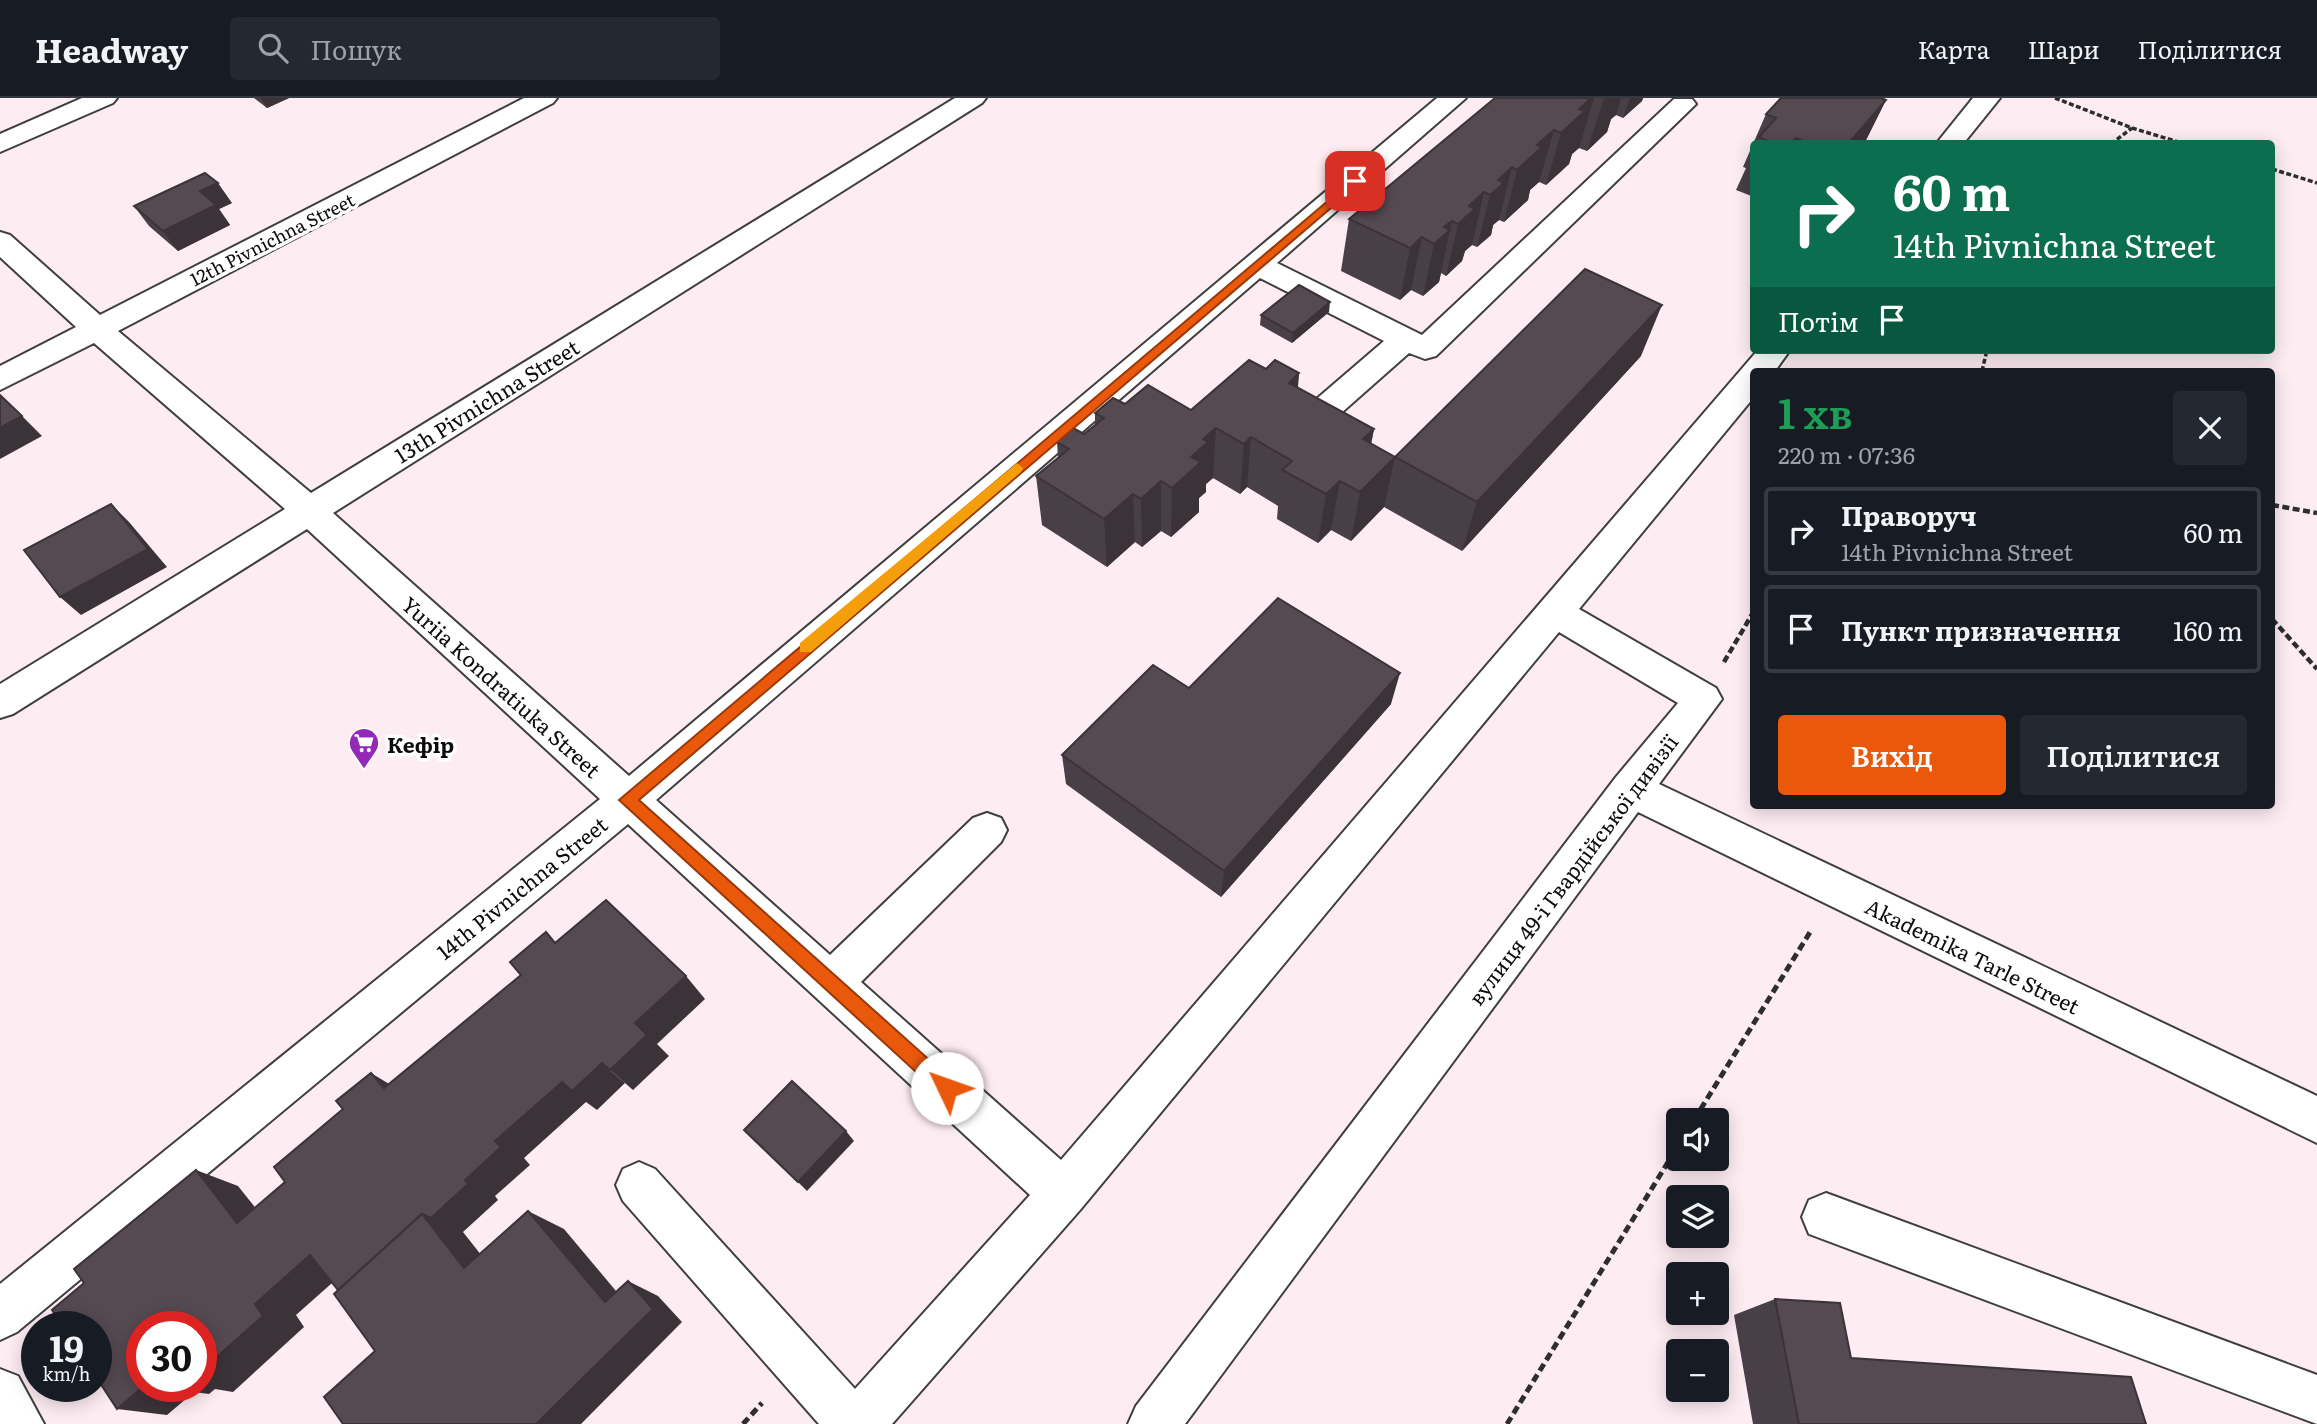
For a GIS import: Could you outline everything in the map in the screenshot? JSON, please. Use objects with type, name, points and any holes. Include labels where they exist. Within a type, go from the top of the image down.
[{"type":"street","points":[[0,144],[104,98]]},
{"type":"street","name":"12th Pivnichna Street","points":[[0,379],[544,98]]},
{"type":"street","name":"13th Pivnichna Street","points":[[0,703],[973,98]]},
{"type":"street","name":"14th Pivnichna Street","points":[[0,1315],[628,800],[1453,98]]},
{"type":"street","points":[[1952,140],[1987,98]]},
{"type":"street","points":[[1256,264],[1425,349],[1683,104]]},
{"type":"street","name":"Yuriia Kondratiuka Street","points":[[0,241],[97,329],[308,510],[1063,1193]]},
{"type":"street","points":[[1368,443],[1317,416],[1406,339]]},
{"type":"street","points":[[1760,368],[1772,354]]},
{"type":"street","points":[[858,1424],[1063,1193],[1750,381]]},
{"type":"street","points":[[1555,612],[1703,699]]},
{"type":"street","name":"вулиця 49-ї Гвардійської дивізії","points":[[1154,1424],[1630,789],[1703,699]]},
{"type":"street","name":"Akademika Tarle Street","points":[[1630,789],[2317,1120]]},
{"type":"street","points":[[831,983],[987,830]]},
{"type":"street","points":[[639,1185],[853,1424]]},
{"type":"street","points":[[1826,1217],[2317,1400]]},
{"type":"street","points":[[0,1394],[18,1424]]},
{"type":"path","points":[[2055,98],[2132,128],[2172,140]]},
{"type":"path","points":[[2116,140],[2132,128]]},
{"type":"path","points":[[2275,170],[2317,183]]},
{"type":"path","points":[[2275,506],[2317,513]]},
{"type":"path","points":[[1703,699],[1750,618]]},
{"type":"path","points":[[2275,622],[2317,669]]},
{"type":"path","points":[[1701,1108],[1836,889]]},
{"type":"path","points":[[1507,1424],[1666,1166]]},
{"type":"building","points":[[1495,98],[1591,98],[1579,109],[1585,111],[1561,133],[1554,130],[1537,145],[1542,147],[1517,170],[1512,167],[1498,180],[1504,183],[1490,195],[1484,192],[1469,206],[1475,209],[1458,224],[1452,221],[1444,227],[1450,230],[1434,244],[1422,237],[1410,248],[1349,219]]},
{"type":"building","points":[[1781,98],[1886,100],[1851,140],[1765,140],[1759,137],[1776,118],[1766,114]]},
{"type":"building","points":[[205,173],[218,183],[200,191],[216,205],[163,231],[134,206]]},
{"type":"building","points":[[1585,269],[1662,305],[1477,502],[1395,457]]},
{"type":"building","points":[[1299,285],[1330,302],[1293,333],[1261,315]]},
{"type":"building","points":[[1249,360],[1266,369],[1275,360],[1299,373],[1289,383],[1374,429],[1363,439],[1395,457],[1360,492],[1340,481],[1326,494],[1282,470],[1292,461],[1251,437],[1244,444],[1216,428],[1203,439],[1208,442],[1191,457],[1201,462],[1172,488],[1161,481],[1141,499],[1133,494],[1104,519],[1036,476],[1069,449],[1057,442],[1073,428],[1084,434],[1104,418],[1095,413],[1113,398],[1125,404],[1148,385],[1191,410]]},
{"type":"building","points":[[0,395],[22,416],[0,428]]},
{"type":"building","points":[[111,504],[148,549],[60,597],[24,550]]},
{"type":"building","points":[[1278,598],[1400,673],[1224,871],[1062,755],[1153,665],[1189,688]]},
{"type":"building","points":[[606,900],[686,976],[635,1023],[647,1035],[610,1070],[602,1063],[572,1091],[562,1082],[495,1141],[501,1147],[465,1180],[468,1184],[431,1218],[422,1214],[338,1290],[310,1255],[255,1304],[263,1316],[217,1357],[217,1311],[126,1311],[126,1401],[117,1409],[112,1401],[112,1311],[52,1310],[84,1283],[74,1269],[196,1170],[237,1223],[285,1182],[274,1167],[343,1109],[336,1101],[371,1073],[384,1088],[521,975],[510,962],[546,932],[555,943]]},
{"type":"building","points":[[792,1081],[846,1131],[798,1182],[744,1130]]},
{"type":"building","points":[[528,1211],[605,1302],[628,1281],[653,1309],[536,1424],[343,1424],[324,1397],[375,1351],[334,1294],[422,1214],[464,1268]]},
{"type":"building","points":[[1775,1299],[1840,1303],[1851,1358],[2131,1377],[2146,1424],[1799,1424]]},
{"type":"slow traffic","points":[[806,648],[1017,468]]},
{"type":"place","name":"Кефір","points":[[364,770]]},
{"type":"route","points":[[947,1088],[628,800],[1355,181]]}]
